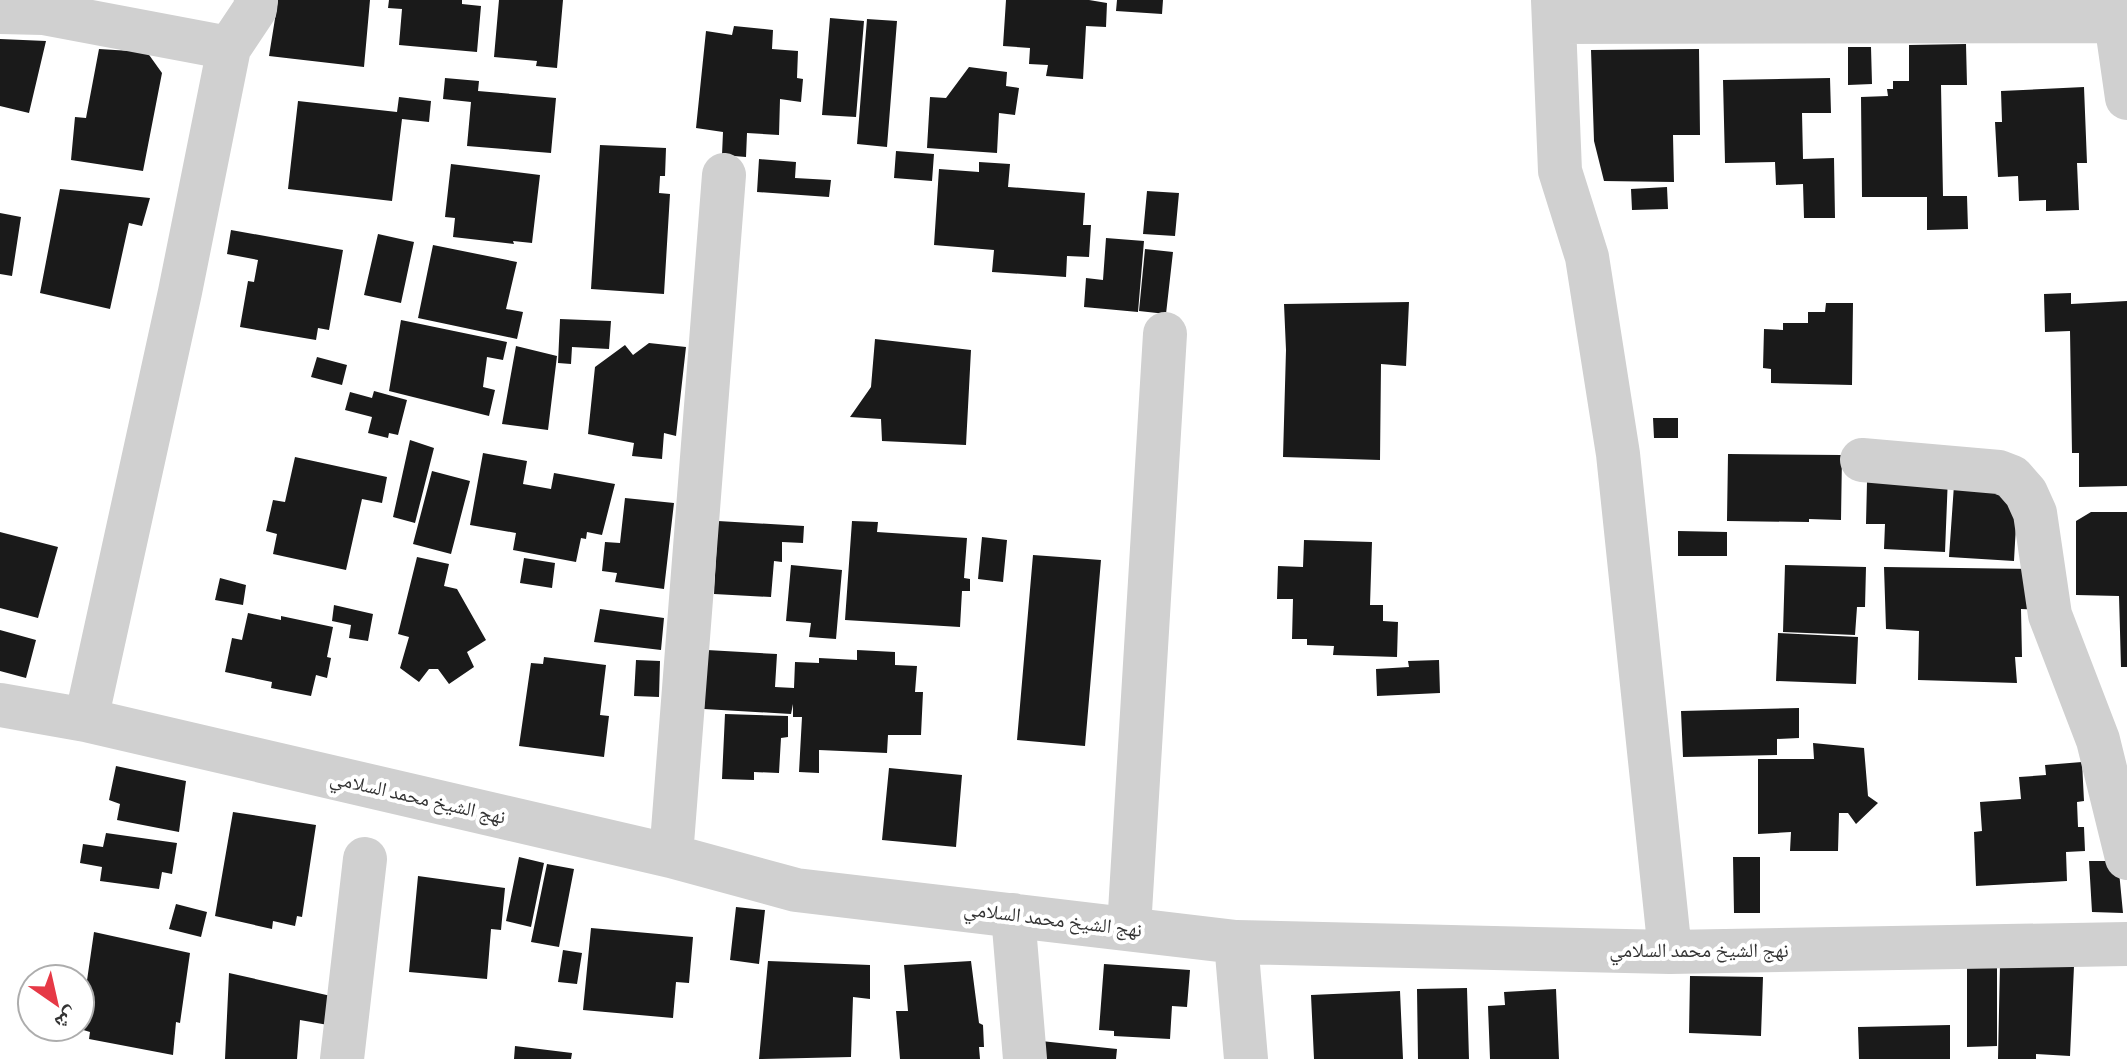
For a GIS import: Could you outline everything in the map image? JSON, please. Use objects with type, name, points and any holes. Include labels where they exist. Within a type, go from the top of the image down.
[{"type":"street","points":[[86,720],[180,292],[229,48],[255,9],[256,0]]},
{"type":"street","points":[[0,12],[44,6],[229,48]]},
{"type":"street","points":[[1670,952],[1618,454],[1587,257],[1560,171],[1554,11],[2114,11],[2127,98]]},
{"type":"street","points":[[671,856],[724,175]]},
{"type":"street","points":[[1129,928],[1165,334]]},
{"type":"street","points":[[1862,460],[1999,472],[2012,477],[2026,493],[2035,513],[2050,615],[2098,740],[2127,858]]},
{"type":"street","name":"نهج الشيخ محمد السلامي","points":[[0,705],[86,720],[671,856],[796,890],[1236,942],[1670,952],[2127,944]]},
{"type":"street","points":[[342,1059],[365,859]]},
{"type":"street","points":[[1013,915],[1025,1059]]},
{"type":"street","points":[[1236,942],[1246,1059]]},
{"type":"building","points":[[278,0],[370,0],[364,67],[269,56]]},
{"type":"building","points":[[389,0],[462,0],[462,4],[481,6],[477,52],[399,45],[402,9],[388,8]]},
{"type":"building","points":[[499,0],[563,0],[557,68],[536,66],[537,61],[494,57]]},
{"type":"building","points":[[1006,0],[1089,0],[1107,3],[1106,27],[1086,26],[1083,79],[1046,76],[1048,65],[1029,64],[1030,48],[1003,46]]},
{"type":"building","points":[[1117,0],[1163,0],[1162,14],[1116,11]]},
{"type":"building","points":[[830,18],[864,21],[856,117],[822,115]]},
{"type":"building","points":[[867,19],[897,21],[887,147],[857,144]]},
{"type":"building","points":[[734,26],[773,30],[772,49],[798,51],[797,78],[803,79],[801,102],[780,99],[779,135],[747,133],[746,157],[722,155],[723,132],[696,128],[706,31],[732,35]]},
{"type":"building","points":[[0,39],[46,41],[29,113],[0,106]]},
{"type":"building","points":[[1966,44],[1967,85],[1941,85],[1943,196],[1967,196],[1968,229],[1927,230],[1927,197],[1862,197],[1861,97],[1888,96],[1887,89],[1893,89],[1893,81],[1909,81],[1909,45]]},
{"type":"building","points":[[1848,47],[1871,47],[1872,84],[1848,85]]},
{"type":"building","points":[[99,49],[147,52],[162,73],[143,171],[71,160],[75,117],[86,118]]},
{"type":"building","points":[[1699,49],[1700,135],[1673,135],[1674,182],[1604,181],[1594,141],[1591,50]]},
{"type":"building","points":[[969,67],[1007,72],[1006,86],[1019,88],[1015,115],[999,113],[997,153],[927,148],[930,97],[946,98]]},
{"type":"building","points":[[445,78],[479,81],[478,91],[556,98],[551,153],[467,146],[471,102],[443,99]]},
{"type":"building","points":[[1830,78],[1831,113],[1802,113],[1803,159],[1834,158],[1835,218],[1804,218],[1803,184],[1776,185],[1775,162],[1725,163],[1723,80]]},
{"type":"building","points":[[2084,87],[2087,163],[2077,163],[2079,210],[2046,211],[2046,200],[2019,201],[2018,176],[1998,177],[1995,122],[2002,122],[2001,91]]},
{"type":"building","points":[[399,97],[431,101],[429,122],[402,119],[392,201],[288,189],[298,101],[397,112]]},
{"type":"building","points":[[600,145],[666,148],[665,176],[660,176],[659,193],[670,194],[664,294],[591,289]]},
{"type":"building","points":[[896,151],[934,154],[932,181],[894,178]]},
{"type":"building","points":[[759,159],[796,162],[795,178],[831,180],[829,197],[757,192]]},
{"type":"building","points":[[979,162],[1010,164],[1008,187],[1085,193],[1083,225],[1091,225],[1089,257],[1067,256],[1066,277],[992,272],[994,250],[934,245],[939,169],[979,172]]},
{"type":"building","points":[[451,164],[540,175],[532,243],[453,237],[455,218],[445,217]]},
{"type":"building","points":[[1667,187],[1668,209],[1632,210],[1631,189]]},
{"type":"building","points":[[60,189],[150,198],[142,226],[129,223],[110,309],[40,293]]},
{"type":"building","points":[[1147,191],[1179,193],[1175,236],[1143,234]]},
{"type":"building","points":[[0,213],[21,217],[12,276],[0,274]]},
{"type":"building","points":[[231,230],[343,250],[329,330],[318,328],[316,340],[240,327],[248,281],[254,282],[258,260],[227,254]]},
{"type":"building","points":[[378,234],[414,242],[401,303],[364,295]]},
{"type":"building","points":[[1106,238],[1144,241],[1138,312],[1084,307],[1086,278],[1103,280]]},
{"type":"building","points":[[433,245],[517,262],[506,309],[523,312],[517,339],[418,318]]},
{"type":"building","points":[[1145,249],[1173,252],[1166,314],[1139,311]]},
{"type":"building","points":[[2071,293],[2071,304],[2127,301],[2127,486],[2079,487],[2079,453],[2072,453],[2070,331],[2045,332],[2044,294]]},
{"type":"building","points":[[1409,302],[1406,366],[1381,364],[1380,460],[1283,457],[1284,304]]},
{"type":"building","points":[[1826,303],[1853,303],[1852,385],[1771,383],[1771,369],[1763,368],[1764,329],[1783,330],[1783,323],[1808,323],[1808,312],[1825,312]]},
{"type":"building","points":[[560,319],[611,321],[609,349],[572,347],[571,364],[558,363]]},
{"type":"building","points":[[401,320],[507,342],[503,360],[487,357],[483,387],[495,390],[489,416],[389,391]]},
{"type":"building","points":[[875,339],[971,350],[966,445],[882,441],[881,419],[850,417],[871,387]]},
{"type":"building","points":[[649,343],[686,347],[676,436],[664,433],[662,459],[632,456],[634,443],[588,434],[595,367],[625,345],[633,355]]},
{"type":"building","points":[[516,346],[557,356],[548,430],[502,424]]},
{"type":"building","points":[[317,357],[347,365],[342,385],[311,377]]},
{"type":"building","points":[[374,391],[407,400],[398,435],[389,433],[388,438],[368,433],[372,417],[345,410],[350,392],[372,398]]},
{"type":"building","points":[[1653,418],[1678,418],[1678,438],[1654,438]]},
{"type":"building","points":[[410,440],[434,448],[415,523],[393,517]]},
{"type":"building","points":[[483,453],[527,461],[523,484],[551,489],[554,473],[615,484],[602,535],[587,532],[586,539],[581,538],[576,562],[513,550],[516,533],[470,525]]},
{"type":"building","points":[[1728,454],[1842,455],[1841,520],[1727,521]]},
{"type":"building","points":[[295,457],[387,477],[382,503],[362,499],[346,570],[273,554],[277,534],[266,531],[273,500],[285,502]]},
{"type":"building","points":[[432,471],[470,481],[451,554],[413,544]]},
{"type":"building","points":[[1948,476],[1945,552],[1884,549],[1885,524],[1866,524],[1867,482]]},
{"type":"building","points":[[1954,485],[2018,489],[2014,561],[1949,557]]},
{"type":"building","points":[[625,498],[674,503],[664,589],[615,582],[617,573],[602,571],[605,542],[620,543]]},
{"type":"building","points":[[2091,512],[2127,512],[2127,667],[2121,667],[2119,596],[2076,595],[2076,521]]},
{"type":"building","points":[[718,521],[804,526],[803,543],[782,542],[782,562],[774,561],[771,597],[714,594]]},
{"type":"building","points":[[852,521],[878,522],[877,532],[967,538],[964,578],[970,579],[970,591],[962,591],[960,627],[845,620]]},
{"type":"building","points":[[1678,531],[1727,532],[1727,556],[1678,556]]},
{"type":"building","points":[[0,532],[58,547],[38,618],[0,608]]},
{"type":"building","points":[[982,537],[1007,540],[1003,582],[978,579]]},
{"type":"building","points":[[1304,540],[1372,542],[1370,605],[1383,605],[1383,621],[1398,622],[1397,657],[1333,655],[1334,646],[1307,645],[1307,639],[1292,639],[1293,599],[1277,599],[1278,566],[1303,567]]},
{"type":"building","points":[[1033,555],[1101,560],[1085,746],[1017,740]]},
{"type":"building","points":[[417,557],[449,564],[444,586],[457,589],[486,640],[467,652],[474,667],[449,684],[438,669],[429,669],[419,682],[400,668],[409,637],[398,634]]},
{"type":"building","points":[[524,558],[555,563],[552,588],[520,583]]},
{"type":"building","points":[[791,565],[842,570],[836,639],[809,637],[811,623],[786,621]]},
{"type":"building","points":[[1785,565],[1866,567],[1865,607],[1857,607],[1855,635],[1783,632]]},
{"type":"building","points":[[1884,567],[2038,569],[2045,610],[2021,609],[2022,657],[2015,657],[2017,683],[1918,680],[1919,631],[1886,629]]},
{"type":"building","points":[[220,578],[246,585],[243,605],[215,600]]},
{"type":"building","points":[[334,605],[373,614],[368,641],[349,638],[351,625],[332,621]]},
{"type":"building","points":[[600,609],[664,618],[661,650],[594,642]]},
{"type":"building","points":[[248,613],[281,620],[281,616],[333,627],[327,657],[331,658],[327,678],[316,675],[311,696],[271,688],[272,682],[225,672],[232,638],[242,640]]},
{"type":"building","points":[[0,630],[36,640],[26,678],[0,671]]},
{"type":"building","points":[[1778,633],[1858,637],[1856,684],[1776,681]]},
{"type":"building","points":[[707,650],[777,654],[775,687],[794,688],[795,662],[819,663],[819,658],[857,660],[857,650],[895,652],[895,665],[917,666],[915,692],[923,692],[921,735],[888,735],[887,753],[819,750],[819,773],[799,772],[802,717],[793,717],[793,704],[791,714],[704,709]]},
{"type":"building","points":[[544,657],[606,665],[600,715],[609,716],[604,757],[519,746],[531,663],[543,664]]},
{"type":"building","points":[[636,660],[660,661],[659,697],[634,696]]},
{"type":"building","points":[[1439,660],[1440,693],[1377,696],[1376,669],[1409,667],[1408,661]]},
{"type":"building","points":[[1799,708],[1799,738],[1777,739],[1777,755],[1683,757],[1681,711]]},
{"type":"building","points":[[725,714],[788,716],[788,737],[781,738],[779,773],[754,772],[754,780],[722,779]]},
{"type":"building","points":[[1813,743],[1864,748],[1868,796],[1878,803],[1856,824],[1848,813],[1839,813],[1838,851],[1790,851],[1791,832],[1758,834],[1758,759],[1814,759]]},
{"type":"building","points":[[2082,762],[2084,801],[2077,802],[2078,827],[2084,827],[2085,851],[2066,852],[2067,881],[1976,886],[1974,832],[1982,831],[1980,802],[2021,799],[2019,777],[2046,775],[2045,765]]},
{"type":"building","points":[[116,766],[186,781],[179,832],[117,820],[120,804],[109,800]]},
{"type":"building","points":[[889,768],[962,775],[956,847],[882,840]]},
{"type":"building","points":[[233,812],[316,825],[302,917],[297,916],[295,926],[273,921],[272,929],[215,916]]},
{"type":"building","points":[[106,833],[177,843],[172,874],[162,872],[159,889],[100,881],[102,867],[80,863],[83,844],[103,847]]},
{"type":"building","points":[[519,857],[544,863],[531,927],[506,921]]},
{"type":"building","points":[[1733,857],[1760,857],[1760,913],[1734,913]]},
{"type":"building","points":[[2089,861],[2118,861],[2123,913],[2092,912]]},
{"type":"building","points":[[547,864],[574,869],[559,947],[531,942]]},
{"type":"building","points":[[418,876],[505,888],[501,930],[491,929],[487,979],[409,972]]},
{"type":"building","points":[[176,904],[207,912],[201,937],[169,929]]},
{"type":"building","points":[[736,907],[765,910],[759,964],[730,960]]},
{"type":"building","points":[[591,928],[693,937],[689,983],[676,982],[673,1018],[583,1010]]},
{"type":"building","points":[[94,932],[190,953],[180,1023],[176,1022],[173,1055],[96,1040],[96,963],[90,963]]},
{"type":"building","points":[[563,950],[582,953],[577,984],[558,982]]},
{"type":"building","points":[[768,961],[870,965],[870,999],[853,997],[851,1057],[759,1059]]},
{"type":"building","points":[[971,961],[979,1023],[983,1025],[984,1047],[979,1047],[980,1059],[900,1059],[896,1011],[908,1011],[904,965]]},
{"type":"building","points":[[2000,963],[2074,966],[2070,1056],[2036,1054],[2036,1059],[1998,1059]]},
{"type":"building","points":[[1104,964],[1190,970],[1187,1007],[1172,1006],[1170,1039],[1114,1036],[1114,1031],[1099,1030]]},
{"type":"building","points":[[1967,965],[1997,965],[1997,1046],[1967,1047]]},
{"type":"building","points":[[229,973],[331,996],[328,1025],[300,1020],[297,1059],[225,1059]]},
{"type":"building","points":[[1690,976],[1763,977],[1761,1036],[1689,1033]]},
{"type":"building","points":[[1467,988],[1469,1059],[1418,1059],[1417,989]]},
{"type":"building","points":[[1556,989],[1559,1059],[1490,1059],[1488,1006],[1505,1005],[1504,992]]},
{"type":"building","points":[[1400,991],[1403,1059],[1314,1059],[1311,995]]},
{"type":"building","points":[[1950,1025],[1950,1059],[1859,1059],[1858,1027]]},
{"type":"building","points":[[1041,1041],[1117,1049],[1116,1059],[1042,1059]]},
{"type":"building","points":[[515,1046],[572,1053],[571,1059],[514,1059]]}]
